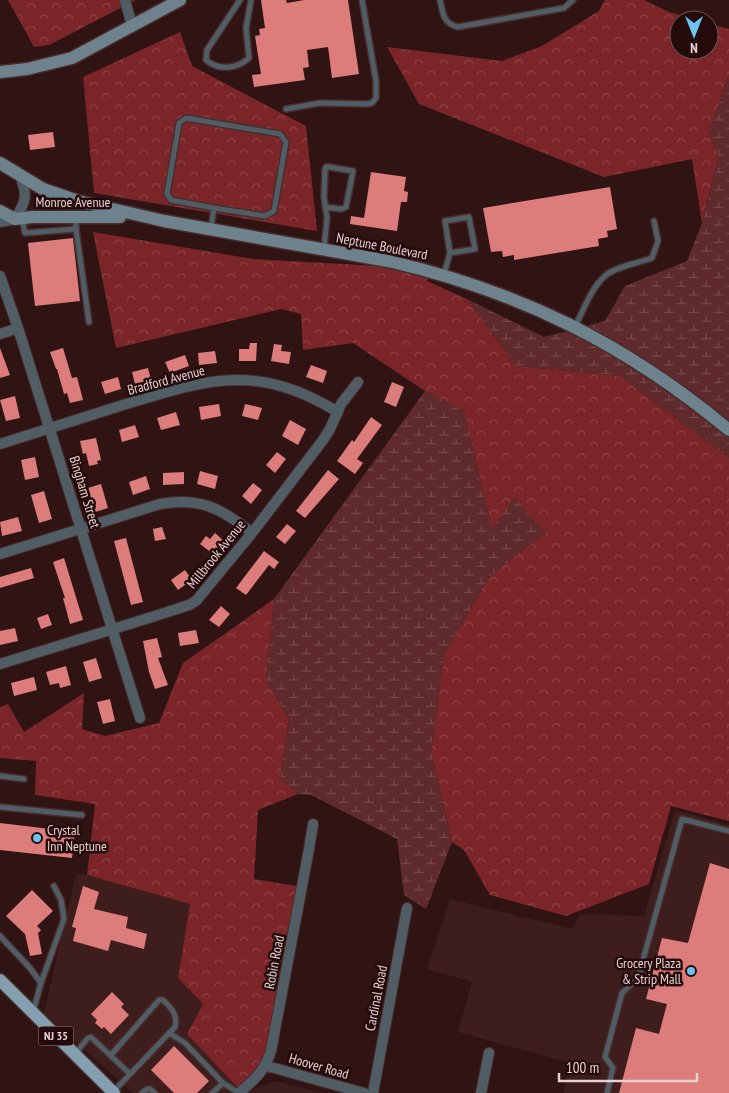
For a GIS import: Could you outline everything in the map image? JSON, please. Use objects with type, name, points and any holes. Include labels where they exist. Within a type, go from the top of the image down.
[{"type":"main road","name":"NJ 35","points":[[0,980],[113,1093]]},
{"type":"street","points":[[125,0],[132,26]]},
{"type":"street","points":[[0,72],[34,68],[72,58],[180,0]]},
{"type":"street","name":"Neptune Boulevard","points":[[0,163],[43,189],[64,197],[148,217],[388,260],[444,274],[517,300],[575,326],[637,362],[689,398],[729,430]]},
{"type":"street","points":[[0,211],[18,219],[25,200],[25,191],[20,176]]},
{"type":"street","name":"Monroe Avenue","points":[[0,222],[18,219],[76,222],[148,217]]},
{"type":"street","name":"Bingham Street","points":[[0,276],[50,428],[140,718]]},
{"type":"street","points":[[0,334],[18,328]]},
{"type":"street","name":"Bradford Avenue","points":[[0,444],[186,386],[224,379],[251,380],[282,386],[303,394],[338,412]]},
{"type":"street","name":"Millbrook Avenue","points":[[0,664],[196,601],[323,440],[349,393],[358,382]]},
{"type":"street","points":[[0,554],[160,504],[185,502],[203,505],[223,512],[252,532]]},
{"type":"street","name":"Robin Road","points":[[239,1093],[266,1066],[272,1051],[313,824]]},
{"type":"street","name":"Cardinal Road","points":[[373,1093],[407,908]]},
{"type":"street","points":[[481,1093],[489,1054]]},
{"type":"street","name":"Hoover Road","points":[[266,1066],[364,1093]]},
{"type":"lane","points":[[240,0],[206,50],[206,60],[213,66],[228,68],[244,63],[249,58],[246,28],[250,0]]},
{"type":"lane","points":[[286,109],[320,103],[366,104],[372,103],[376,98],[376,81],[362,0]]},
{"type":"lane","points":[[440,0],[446,20],[458,27],[564,8],[573,0]]},
{"type":"lane","points":[[186,118],[280,134],[286,142],[274,211],[265,216],[214,208],[171,200],[167,194],[179,124],[186,118]]},
{"type":"lane","points":[[324,249],[326,218],[325,207],[324,180],[326,167],[353,171],[346,207],[341,209],[325,207]]},
{"type":"lane","points":[[211,229],[214,208]]},
{"type":"lane","points":[[444,274],[450,253],[445,221],[469,217],[475,249],[450,253]]},
{"type":"lane","points":[[575,326],[593,292],[605,275],[652,258],[658,241],[654,221]]},
{"type":"lane","points":[[76,222],[88,322]]},
{"type":"lane","points":[[0,776],[24,779]]},
{"type":"lane","points":[[0,807],[82,815]]},
{"type":"lane","points":[[607,1093],[613,1068],[605,1056],[622,993],[638,978],[682,818],[729,831]]},
{"type":"lane","points":[[33,1012],[64,918],[61,900],[54,886]]},
{"type":"lane","points":[[0,936],[30,968],[41,984]]},
{"type":"lane","points":[[111,1055],[159,1000],[163,1000],[174,1010],[175,1027],[113,1093]]},
{"type":"lane","points":[[169,1033],[185,1043],[222,1083],[239,1093]]},
{"type":"lane","points":[[75,1054],[91,1037],[130,1074]]},
{"type":"lane","points":[[212,1093],[222,1083]]},
{"type":"lane","points":[[142,1093],[147,1089],[155,1093]]},
{"type":"shaded area","points":[[675,810],[729,825],[729,1093],[563,1093],[570,1063],[458,1032],[472,982],[427,969],[450,899],[573,929],[580,914],[644,916]]},
{"type":"shaded area","points":[[76,874],[88,875],[190,904],[178,978],[203,1004],[243,1093],[133,1093],[44,1013]]},
{"type":"shaded area","points":[[276,1081],[322,1093],[243,1093]]},
{"type":"green space","points":[[8,0],[136,0],[49,45],[34,47]]},
{"type":"green space","points":[[605,0],[644,0],[669,12],[669,60],[719,60],[719,26],[729,29],[729,75],[709,132],[719,156],[702,223],[692,159],[604,177],[419,104],[387,47],[502,61],[542,46],[599,11]]},
{"type":"green space","points":[[180,32],[192,66],[306,126],[317,231],[94,193],[83,77]]},
{"type":"green space","points":[[729,75],[729,458],[620,376],[516,366],[467,299],[544,337],[605,321],[625,286],[687,261],[702,223],[719,157],[709,132]]},
{"type":"green space","points":[[93,232],[253,259],[432,269],[427,281],[467,299],[516,366],[620,376],[729,458],[729,821],[671,806],[649,884],[566,916],[490,895],[464,850],[452,842],[431,752],[444,655],[489,577],[545,533],[492,530],[464,411],[425,391],[353,343],[303,350],[301,314],[281,309],[116,348]]},
{"type":"green space","points":[[425,391],[464,411],[492,529],[514,497],[546,533],[489,577],[444,655],[431,752],[452,842],[426,909],[404,895],[397,839],[311,795],[298,794],[280,779],[289,719],[266,680],[274,599]]},
{"type":"green space","points":[[274,599],[266,680],[289,719],[280,779],[298,794],[258,810],[254,879],[302,887],[273,1066],[243,1093],[187,1034],[203,1004],[178,978],[190,904],[87,875],[95,804],[35,795],[36,761],[0,758],[0,707],[8,704],[24,732],[84,693],[82,729],[105,736],[159,723],[183,663]]},
{"type":"building","points":[[261,0],[286,0],[287,3],[304,0],[348,0],[359,74],[332,78],[328,47],[307,50],[309,67],[303,68],[305,80],[254,87],[252,75],[261,74],[255,36],[260,35],[259,29],[265,28]]},
{"type":"building","points":[[53,132],[55,147],[30,150],[28,135]]},
{"type":"building","points":[[371,172],[406,177],[404,191],[408,192],[407,202],[401,202],[397,231],[350,224],[351,216],[364,218]]},
{"type":"building","points":[[610,187],[617,229],[607,231],[608,237],[598,239],[599,246],[514,260],[514,255],[503,257],[502,251],[491,252],[483,208]]},
{"type":"building","points":[[73,238],[80,301],[35,306],[28,243]]},
{"type":"building","points":[[250,343],[257,343],[256,361],[239,361],[239,349],[249,349]]},
{"type":"building","points":[[274,344],[282,345],[281,351],[291,352],[289,364],[271,361]]},
{"type":"building","points":[[0,348],[10,375],[0,378]]},
{"type":"building","points":[[63,348],[72,378],[77,377],[83,400],[70,403],[67,393],[64,394],[50,352]]},
{"type":"building","points":[[215,351],[217,363],[199,365],[198,353]]},
{"type":"building","points":[[185,355],[189,366],[170,373],[165,362]]},
{"type":"building","points":[[311,365],[327,371],[323,383],[306,377]]},
{"type":"building","points":[[148,368],[151,380],[135,384],[132,372]]},
{"type":"building","points":[[118,377],[121,389],[105,394],[101,382]]},
{"type":"building","points":[[392,382],[404,387],[396,407],[384,402]]},
{"type":"building","points":[[15,396],[20,418],[6,421],[0,400]]},
{"type":"building","points":[[219,404],[221,416],[201,420],[199,407]]},
{"type":"building","points":[[245,404],[262,408],[258,420],[242,416]]},
{"type":"building","points":[[176,412],[180,425],[161,430],[157,418]]},
{"type":"building","points":[[371,417],[382,425],[357,459],[363,463],[355,474],[337,461],[352,440],[354,442]]},
{"type":"building","points":[[290,420],[306,429],[298,445],[282,436]]},
{"type":"building","points":[[135,425],[139,437],[122,442],[119,430]]},
{"type":"building","points":[[96,438],[101,460],[97,461],[98,464],[89,466],[86,453],[83,454],[80,441]]},
{"type":"building","points":[[277,452],[286,459],[275,473],[266,465]]},
{"type":"building","points":[[35,457],[39,477],[25,480],[21,460]]},
{"type":"building","points":[[328,470],[339,479],[305,518],[296,511]]},
{"type":"building","points":[[200,471],[218,476],[215,489],[197,484]]},
{"type":"building","points":[[184,472],[184,484],[163,485],[163,473]]},
{"type":"building","points":[[146,476],[150,489],[133,495],[129,482]]},
{"type":"building","points":[[253,483],[262,490],[251,504],[242,496]]},
{"type":"building","points":[[101,484],[108,508],[95,512],[88,488]]},
{"type":"building","points":[[44,491],[52,519],[39,523],[31,495]]},
{"type":"building","points":[[18,517],[22,531],[2,536],[0,522]]},
{"type":"building","points":[[287,524],[296,531],[285,544],[276,537]]},
{"type":"building","points":[[162,527],[166,539],[155,541],[153,529]]},
{"type":"building","points":[[215,533],[224,541],[213,554],[200,544],[206,536],[210,539]]},
{"type":"building","points":[[126,538],[143,602],[131,605],[114,541]]},
{"type":"building","points":[[264,551],[279,562],[274,569],[269,565],[246,595],[236,588]]},
{"type":"building","points":[[64,558],[83,620],[70,624],[63,598],[65,598],[53,562]]},
{"type":"building","points":[[31,568],[34,578],[0,588],[0,577]]},
{"type":"building","points":[[185,570],[192,580],[178,590],[171,580]]},
{"type":"building","points":[[221,606],[230,614],[219,627],[209,620]]},
{"type":"building","points":[[48,614],[52,625],[41,629],[37,618]]},
{"type":"building","points":[[15,628],[18,641],[0,645],[0,631]]},
{"type":"building","points":[[196,630],[199,643],[180,646],[178,633]]},
{"type":"building","points":[[157,638],[162,657],[158,658],[168,685],[155,689],[149,672],[143,641]]},
{"type":"building","points":[[96,658],[102,678],[89,682],[83,662]]},
{"type":"building","points":[[66,666],[71,685],[60,688],[59,683],[50,685],[46,672]]},
{"type":"building","points":[[34,677],[37,690],[14,696],[11,683]]},
{"type":"building","points":[[110,699],[115,721],[103,724],[97,702]]},
{"type":"building","name":"Crystal Inn Neptune","points":[[0,823],[75,832],[72,858],[0,850]]},
{"type":"building","name":"Grocery Plaza & Strip Mall","points":[[710,863],[729,869],[729,1093],[619,1093],[636,1028],[659,1034],[667,1004],[646,999],[662,938],[688,943]]},
{"type":"building","points":[[83,886],[99,892],[94,909],[128,917],[126,928],[147,934],[144,949],[111,940],[108,951],[73,941],[76,928],[72,927]]},
{"type":"building","points":[[32,890],[53,911],[37,926],[41,930],[38,933],[42,954],[30,956],[25,934],[6,916]]},
{"type":"building","points":[[112,992],[124,1004],[121,1007],[129,1015],[111,1034],[104,1027],[102,1029],[95,1023],[97,1020],[91,1014]]},
{"type":"building","points":[[174,1046],[209,1081],[197,1093],[174,1093],[151,1070]]},
{"type":"place","name":"Crystal Inn Neptune","points":[[37,838]]},
{"type":"place","name":"Grocery Plaza & Strip Mall","points":[[691,971]]}]
